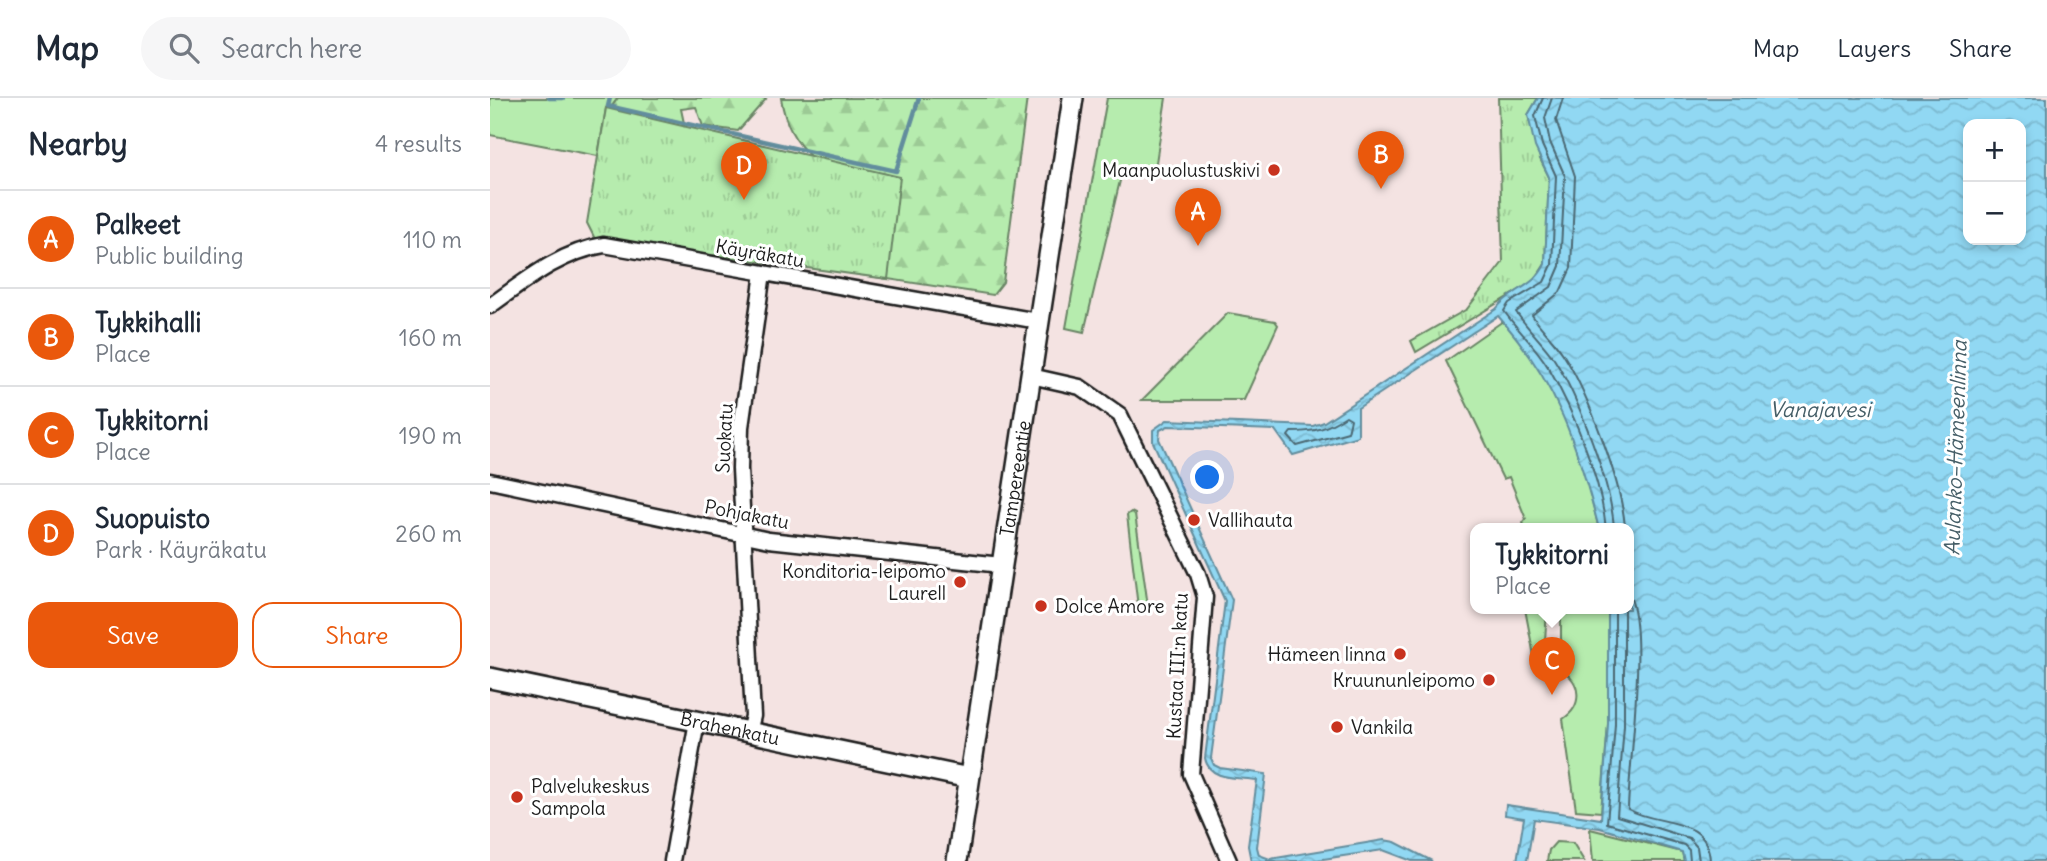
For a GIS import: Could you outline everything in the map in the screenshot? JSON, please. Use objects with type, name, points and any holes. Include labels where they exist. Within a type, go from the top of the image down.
[{"type":"main road","name":"Tampereentie","points":[[957,861],[1073,98]]},
{"type":"main road","name":"Brahenkatu","points":[[490,678],[969,778]]},
{"type":"street","name":"Käyräkatu","points":[[490,306],[550,265],[587,248],[604,245],[1038,321]]},
{"type":"street","name":"Suokatu","points":[[750,732],[753,716],[740,469],[741,427],[763,273]]},
{"type":"street","name":"Kustaa III:n katu","points":[[1031,376],[1080,387],[1120,415],[1198,574],[1205,597],[1191,774],[1230,861]]},
{"type":"street","name":"Pohjakatu","points":[[490,481],[745,536],[1001,565]]},
{"type":"street","points":[[672,861],[697,721]]},
{"type":"green space","points":[[490,98],[618,98],[610,109],[606,108],[598,156],[490,135]]},
{"type":"green space","points":[[618,98],[766,99],[738,131],[703,126],[696,107],[681,109],[687,137],[606,114]]},
{"type":"green space","points":[[781,98],[1027,98],[1003,282],[993,295],[769,261],[813,159],[791,132]]},
{"type":"green space","points":[[1107,98],[1166,98],[1155,169],[1139,172],[1123,168],[1084,332],[1066,328]]},
{"type":"green space","points":[[1498,98],[1538,98],[1528,115],[1540,159],[1549,177],[1545,264],[1534,281],[1416,352],[1411,341],[1467,309],[1503,262]]},
{"type":"green space","points":[[606,108],[900,177],[888,279],[595,239],[587,223]]},
{"type":"green space","points":[[1228,313],[1275,321],[1278,325],[1244,400],[1142,400]]},
{"type":"green space","points":[[1503,321],[1540,367],[1560,404],[1576,445],[1598,523],[1523,523],[1526,519],[1509,477],[1503,479],[1446,361]]},
{"type":"green space","points":[[1131,512],[1135,514],[1148,606],[1145,610],[1138,607],[1127,515]]},
{"type":"green space","points":[[1526,614],[1547,614],[1544,657],[1534,656]]},
{"type":"green space","points":[[1561,614],[1608,614],[1608,724],[1601,812],[1576,810],[1563,719],[1574,708],[1577,694],[1573,681],[1561,670]]},
{"type":"green space","points":[[1590,829],[1682,852],[1684,861],[1593,861]]},
{"type":"green space","points":[[1556,842],[1573,843],[1584,861],[1547,861],[1549,850]]},
{"type":"water","name":"Vanajavesi","points":[[1538,98],[2047,98],[2047,861],[1684,861],[1682,852],[1600,828],[1534,819],[1527,861],[1517,861],[1524,818],[1505,815],[1506,805],[1601,819],[1608,724],[1608,614],[1634,614],[1634,523],[1597,523],[1583,470],[1550,390],[1518,340],[1498,316],[1358,408],[1358,436],[1293,455],[1275,430],[1168,426],[1160,430],[1159,439],[1232,600],[1211,758],[1214,765],[1220,768],[1266,774],[1257,847],[1259,855],[1270,859],[1384,840],[1395,842],[1432,861],[1412,861],[1383,850],[1310,861],[1251,861],[1248,846],[1257,780],[1218,774],[1212,771],[1205,758],[1225,601],[1153,442],[1153,430],[1167,420],[1313,426],[1324,422],[1496,309],[1541,272],[1545,264],[1549,177],[1535,147],[1528,115]]},
{"type":"waterway","points":[[549,98],[563,98]]},
{"type":"waterway","points":[[610,98],[608,106],[896,171],[919,98]]},
{"type":"place","name":"Maanpuolustuskivi","points":[[1274,170]]},
{"type":"place","name":"Tykkihalli","points":[[1381,189]]},
{"type":"place","name":"Suopuisto","points":[[744,200]]},
{"type":"place","name":"Palkeet","points":[[1198,246]]},
{"type":"place","name":"Vallihauta","points":[[1194,520]]},
{"type":"place","name":"Konditoria-leipomo Laurell","points":[[960,582]]},
{"type":"place","name":"Dolce Amore","points":[[1041,606]]},
{"type":"place","name":"Hämeen linna","points":[[1400,654]]},
{"type":"place","name":"Kruununleipomo","points":[[1489,680]]},
{"type":"place","name":"Tykkitorni","points":[[1552,695]]},
{"type":"place","name":"Vankila","points":[[1337,727]]},
{"type":"place","name":"Palvelukeskus Sampola","points":[[517,797]]},
{"type":"water label","name":"Aulanko–Hämeenlinna","points":[[1956,448]]}]
